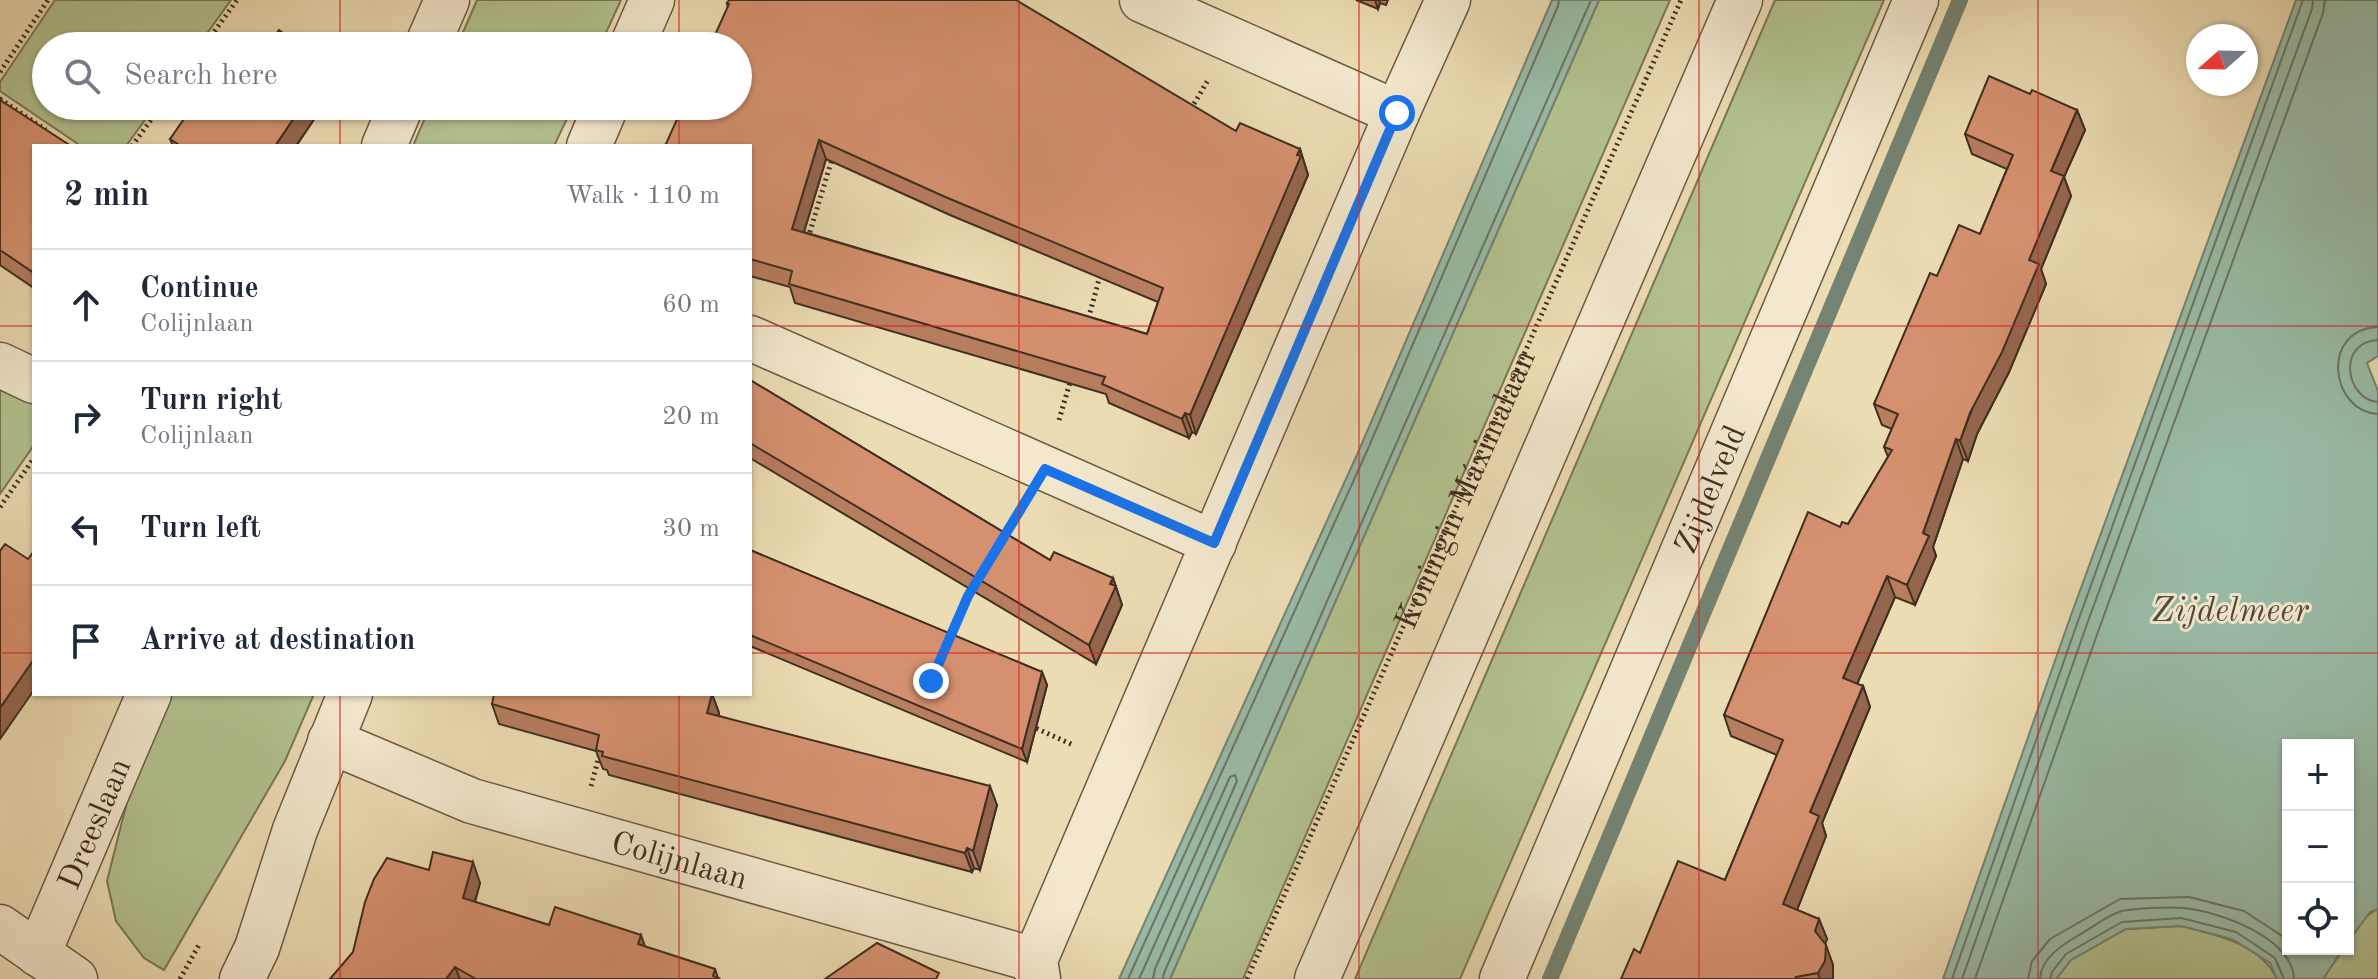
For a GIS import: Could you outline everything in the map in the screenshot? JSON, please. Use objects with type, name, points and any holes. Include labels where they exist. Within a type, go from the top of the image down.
[{"type":"street","points":[[638,32],[652,0]]},
{"type":"street","points":[[1142,0],[1397,113]]},
{"type":"street","name":"Colijnlaan","points":[[330,741],[472,801],[1036,970],[1118,766],[1448,0]]},
{"type":"street","name":"Koningin Máximalaan","points":[[1317,979],[1740,0]]},
{"type":"street","name":"Zijdelveld","points":[[1502,979],[1916,0]]},
{"type":"street","points":[[385,144],[395,120]]},
{"type":"street","points":[[590,144],[600,120]]},
{"type":"street","points":[[752,339],[1214,543]]},
{"type":"street","points":[[0,365],[32,380]]},
{"type":"street","name":"Dreeslaan","points":[[38,954],[148,696]]},
{"type":"street","points":[[242,979],[257,948],[295,830],[349,696]]},
{"type":"street","points":[[0,927],[75,979]]},
{"type":"path","points":[[0,72],[48,0]]},
{"type":"path","points":[[214,32],[237,0]]},
{"type":"path","name":"Koningin Máximalaan","points":[[1247,979],[1681,0]]},
{"type":"path","points":[[1184,121],[1233,40]]},
{"type":"path","points":[[0,99],[58,138]]},
{"type":"path","points":[[133,144],[151,120]]},
{"type":"path","points":[[806,248],[836,146]]},
{"type":"path","points":[[1084,333],[1105,257]]},
{"type":"path","points":[[999,545],[1045,469],[1071,378]]},
{"type":"path","points":[[0,507],[32,461]]},
{"type":"path","points":[[950,638],[976,583]]},
{"type":"path","points":[[1017,720],[1118,766]]},
{"type":"path","points":[[579,831],[603,740]]},
{"type":"shaded area","points":[[55,0],[231,0],[208,32],[34,32]]},
{"type":"shaded area","points":[[477,0],[621,0],[606,32],[463,32]]},
{"type":"shaded area","points":[[1599,0],[1670,0],[1243,979],[1170,979]]},
{"type":"shaded area","points":[[1775,0],[1884,0],[1460,979],[1355,979]]},
{"type":"shaded area","points":[[32,34],[32,113],[0,91],[0,82]]},
{"type":"shaded area","points":[[43,120],[145,120],[127,144],[78,144]]},
{"type":"shaded area","points":[[424,120],[566,120],[555,144],[414,144]]},
{"type":"shaded area","points":[[0,375],[32,394],[32,448],[0,494]]},
{"type":"shaded area","points":[[171,696],[313,696],[285,761],[164,970],[144,958],[116,921],[107,881],[130,790]]},
{"type":"shaded area","points":[[2378,909],[2378,979],[2323,979],[2339,955],[2354,955],[2354,933],[2368,915]]},
{"type":"shaded area","points":[[2181,926],[2223,937],[2249,949],[2260,957],[2277,979],[2056,979],[2071,960],[2126,929]]},
{"type":"water","points":[[1552,0],[1599,0],[1170,979],[1119,979],[1360,448]]},
{"type":"water","name":"Zijdelmeer","points":[[2296,0],[2378,0],[2378,356],[2367,363],[2378,391],[2378,909],[2370,912],[2354,934],[2354,739],[2282,739],[2282,955],[2339,955],[2323,979],[2277,979],[2270,963],[2232,939],[2181,926],[2126,929],[2071,960],[2056,979],[1943,979],[2070,618]]},
{"type":"building","points":[[729,0],[1016,0],[1236,131],[1240,123],[1300,149],[1297,155],[1301,156],[1190,415],[1185,413],[1182,419],[1102,384],[1105,377],[789,284],[792,271],[752,260],[752,144],[666,144],[677,120],[752,120],[752,32],[716,32]],"holes":[[[819,140],[943,196],[1163,288],[1147,334],[792,229]]]},
{"type":"building","points":[[1989,76],[2030,94],[2032,90],[2077,110],[2051,171],[2064,176],[2029,260],[2039,264],[1960,441],[1956,439],[1923,533],[1929,536],[1907,585],[1887,576],[1843,678],[1863,686],[1810,812],[1819,816],[1783,904],[1819,919],[1815,931],[1826,945],[1825,961],[1818,973],[1795,979],[1621,979],[1634,949],[1640,953],[1678,861],[1725,880],[1783,740],[1724,715],[1808,512],[1840,527],[1842,522],[1848,524],[1892,450],[1884,447],[1898,414],[1874,404],[1930,273],[1937,276],[1959,225],[1980,234],[2013,155],[1965,134]]},
{"type":"building","points":[[0,100],[68,144],[32,144],[32,272],[0,250]]},
{"type":"building","points":[[183,120],[293,120],[276,144],[178,144],[170,139]]},
{"type":"building","points":[[752,381],[1050,560],[1054,552],[1113,578],[1110,584],[1116,586],[1089,645],[752,444]]},
{"type":"building","points":[[5,544],[28,559],[32,554],[32,662],[0,708],[0,551]]},
{"type":"building","points":[[752,551],[1042,672],[1022,749],[752,636]]},
{"type":"building","points":[[494,696],[711,696],[707,713],[990,786],[973,851],[967,848],[965,853],[602,756],[603,752],[596,750],[599,735],[492,704]]},
{"type":"building","points":[[433,852],[473,862],[463,898],[549,925],[555,907],[641,935],[638,944],[715,969],[713,976],[720,979],[476,979],[455,967],[446,979],[330,979],[353,952],[365,902],[387,858],[429,870]]},
{"type":"building","points":[[877,943],[939,973],[936,979],[825,979]]},
{"type":"waterway","points":[[1550,979],[1960,0]]},
{"type":"route","points":[[931,681],[968,596],[1045,469],[1214,543],[1397,113]]}]
